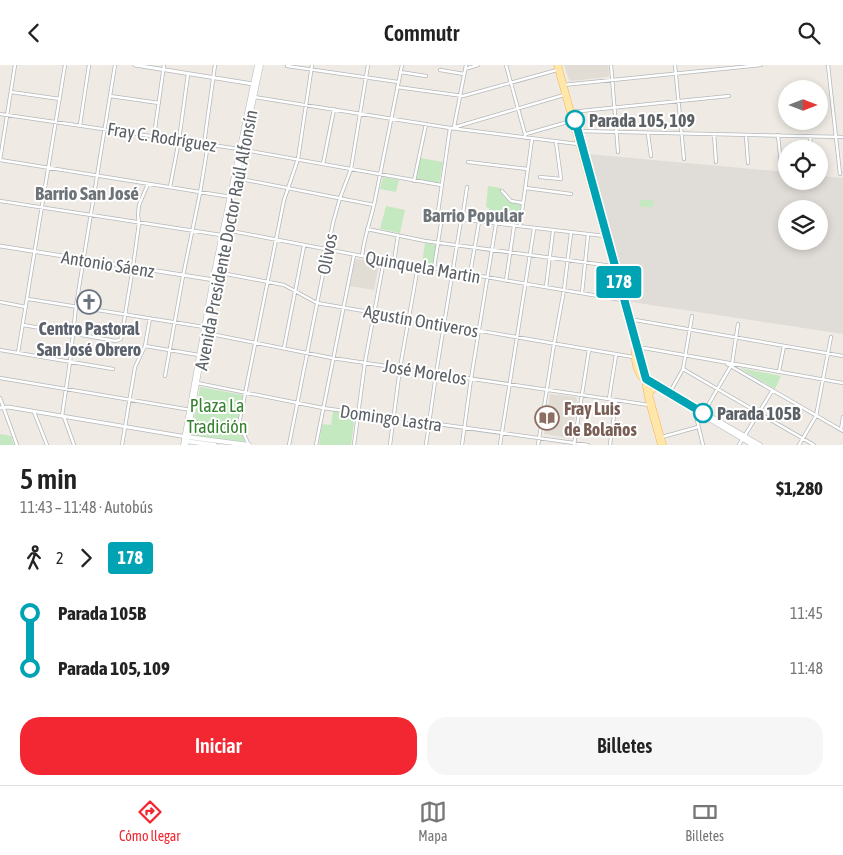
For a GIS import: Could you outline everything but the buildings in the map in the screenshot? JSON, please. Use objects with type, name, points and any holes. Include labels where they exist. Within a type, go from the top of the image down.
[{"type":"main road","name":"Avenida Presidente Doctor Raúl Alfonsín","points":[[255,84],[257,65]]},
{"type":"main road","name":"Avenida Presidente Doctor Raúl Alfonsín","points":[[185,441],[215,272],[252,97],[261,65]]},
{"type":"main road","points":[[558,67],[664,445]]},
{"type":"main road","name":"Avenida Presidente Doctor Raúl Alfonsín","points":[[231,197],[241,149]]},
{"type":"main road","name":"Avenida Presidente Doctor Raúl Alfonsín","points":[[196,383],[199,355],[214,280]]},
{"type":"main road","points":[[623,300],[636,347],[633,357],[638,376],[700,413],[760,445]]},
{"type":"main road","points":[[646,381],[656,389],[669,394]]},
{"type":"main road","points":[[646,381],[649,405],[660,445]]},
{"type":"main road","points":[[650,395],[656,389]]},
{"type":"main road","points":[[744,437],[753,445]]},
{"type":"main road","points":[[185,441],[249,445]]},
{"type":"main road","points":[[185,441],[215,445]]},
{"type":"street","points":[[15,65],[0,160],[231,197]]},
{"type":"street","points":[[18,353],[65,65]]},
{"type":"street","points":[[80,125],[89,65]]},
{"type":"street","points":[[74,445],[63,416],[76,306],[115,65]]},
{"type":"street","points":[[135,65],[164,67],[188,74],[255,84]]},
{"type":"street","points":[[204,144],[214,65]]},
{"type":"street","points":[[249,445],[239,424],[288,189],[298,159],[312,65]]},
{"type":"street","name":"Olivos","points":[[289,445],[328,250],[340,198],[351,169],[368,65]]},
{"type":"street","points":[[362,256],[402,65]]},
{"type":"street","points":[[454,127],[462,96],[466,67],[478,65]]},
{"type":"street","points":[[506,65],[525,138]]},
{"type":"street","points":[[611,65],[618,152]]},
{"type":"street","points":[[675,65],[684,159]]},
{"type":"street","points":[[564,85],[761,65]]},
{"type":"street","points":[[828,65],[840,174]]},
{"type":"street","points":[[287,66],[398,82]]},
{"type":"street","points":[[154,137],[164,67]]},
{"type":"street","points":[[397,87],[462,96],[511,83],[558,67]]},
{"type":"street","points":[[440,70],[464,74]]},
{"type":"street","points":[[400,72],[426,76]]},
{"type":"street","points":[[170,187],[188,74]]},
{"type":"street","points":[[11,92],[60,99]]},
{"type":"street","points":[[450,128],[566,95]]},
{"type":"street","points":[[110,96],[159,103]]},
{"type":"street","points":[[571,112],[729,96]]},
{"type":"street","points":[[252,97],[426,125],[580,144]]},
{"type":"street","points":[[323,164],[334,109]]},
{"type":"street","name":"Fray C. Rodríguez","points":[[0,114],[241,149],[442,185]]},
{"type":"street","points":[[525,134],[573,120]]},
{"type":"street","points":[[414,181],[426,125]]},
{"type":"street","points":[[450,128],[438,212],[440,217],[605,236]]},
{"type":"street","points":[[577,131],[843,137]]},
{"type":"street","points":[[648,134],[651,156]]},
{"type":"street","points":[[714,134],[716,162]]},
{"type":"street","points":[[746,135],[748,163]]},
{"type":"street","points":[[778,135],[778,140]]},
{"type":"street","points":[[810,136],[810,140]]},
{"type":"street","points":[[520,227],[532,139]]},
{"type":"street","points":[[540,177],[561,179],[556,142]]},
{"type":"street","points":[[165,377],[208,144]]},
{"type":"street","points":[[468,162],[528,169]]},
{"type":"street","points":[[236,178],[374,205]]},
{"type":"street","points":[[23,325],[116,341],[121,339],[133,267],[139,223],[138,215],[148,184]]},
{"type":"street","points":[[426,445],[467,187]]},
{"type":"street","points":[[526,188],[571,194]]},
{"type":"street","points":[[502,191],[511,201],[524,203]]},
{"type":"street","name":"Quinquela Martin","points":[[0,201],[139,223],[277,240],[394,262],[623,300]]},
{"type":"street","points":[[434,268],[442,217]]},
{"type":"street","points":[[470,275],[479,222]]},
{"type":"street","points":[[462,445],[496,224]]},
{"type":"street","points":[[506,281],[514,226]]},
{"type":"street","points":[[367,229],[439,243],[613,266]]},
{"type":"street","points":[[500,445],[508,384],[534,229]]},
{"type":"street","points":[[546,287],[553,231]]},
{"type":"street","points":[[538,445],[564,290],[571,233]]},
{"type":"street","points":[[394,262],[398,235]]},
{"type":"street","points":[[582,293],[588,235]]},
{"type":"street","name":"Antonio Sáenz","points":[[0,246],[214,280]]},
{"type":"street","points":[[284,348],[305,246]]},
{"type":"street","points":[[316,445],[354,255]]},
{"type":"street","points":[[354,445],[365,363],[384,260]]},
{"type":"street","points":[[390,445],[400,369],[418,266]]},
{"type":"street","name":"Agustín Ontiveros","points":[[215,272],[284,285],[317,303],[633,357]]},
{"type":"street","points":[[28,299],[204,327]]},
{"type":"street","points":[[0,302],[26,307]]},
{"type":"street","points":[[669,394],[683,369],[692,316]]},
{"type":"street","points":[[122,445],[135,367],[145,346],[150,318]]},
{"type":"street","points":[[629,319],[843,356]]},
{"type":"street","points":[[703,445],[696,416],[718,389],[731,365],[738,324]]},
{"type":"street","name":"José Morelos","points":[[204,333],[332,358],[649,405]]},
{"type":"street","points":[[799,445],[816,416],[831,337]]},
{"type":"street","points":[[145,346],[199,355]]},
{"type":"street","points":[[779,372],[784,346]]},
{"type":"street","points":[[636,347],[724,362],[842,430],[843,417]]},
{"type":"street","points":[[0,350],[113,369]]},
{"type":"street","points":[[574,444],[589,350]]},
{"type":"street","points":[[609,399],[616,355]]},
{"type":"street","points":[[731,365],[843,383]]},
{"type":"street","points":[[683,369],[814,445]]},
{"type":"street","points":[[0,378],[191,410]]},
{"type":"street","name":"Domingo Lastra","points":[[196,383],[323,408],[588,445]]},
{"type":"street","points":[[739,445],[772,391]]},
{"type":"street","points":[[0,398],[2,408],[17,445]]},
{"type":"street","points":[[610,445],[616,401]]},
{"type":"street","points":[[2,408],[125,427],[185,441]]},
{"type":"street","points":[[34,412],[47,445]]},
{"type":"street","points":[[662,437],[698,427]]},
{"type":"shaded area","points":[[564,65],[608,65],[609,76],[571,81]]},
{"type":"shaded area","points":[[588,154],[778,171],[778,190],[828,190],[828,177],[843,178],[843,334],[631,302]]},
{"type":"shaded area","points":[[355,260],[378,262],[374,290],[350,286]]},
{"type":"shaded area","points":[[550,394],[576,397],[577,399],[572,438],[570,439],[544,434]]},
{"type":"green space","points":[[420,158],[443,162],[439,184],[416,180]]},
{"type":"green space","points":[[383,177],[399,180],[396,192],[380,189]]},
{"type":"green space","points":[[488,186],[501,188],[501,192],[505,197],[521,204],[518,226],[487,222],[489,208],[486,207]]},
{"type":"green space","points":[[640,200],[653,200],[653,207],[640,207]]},
{"type":"green space","points":[[386,206],[405,210],[400,233],[380,229]]},
{"type":"green space","points":[[425,243],[436,245],[433,265],[422,264]]},
{"type":"green space","points":[[740,368],[781,376],[775,389]]},
{"type":"green space","name":"Plaza La Tradición","points":[[200,387],[243,395],[238,425],[245,442],[191,436]]},
{"type":"green space","points":[[333,411],[355,414],[351,445],[319,445],[322,424],[331,425]]},
{"type":"green space","points":[[0,434],[11,436],[14,445],[0,445]]},
{"type":"bus line","name":"178","points":[[575,120],[646,379],[703,413]]},
{"type":"place","name":"Parada 105, 109","points":[[575,120]]},
{"type":"place","name":"Centro Pastoral San José Obrero","points":[[89,302]]},
{"type":"place","name":"Parada 105B","points":[[703,413]]},
{"type":"place","name":"Fray Luis de Bolaños","points":[[547,418]]},
{"type":"district","name":"Barrio San José","points":[[87,193]]},
{"type":"district","name":"Barrio Popular","points":[[473,215]]}]
